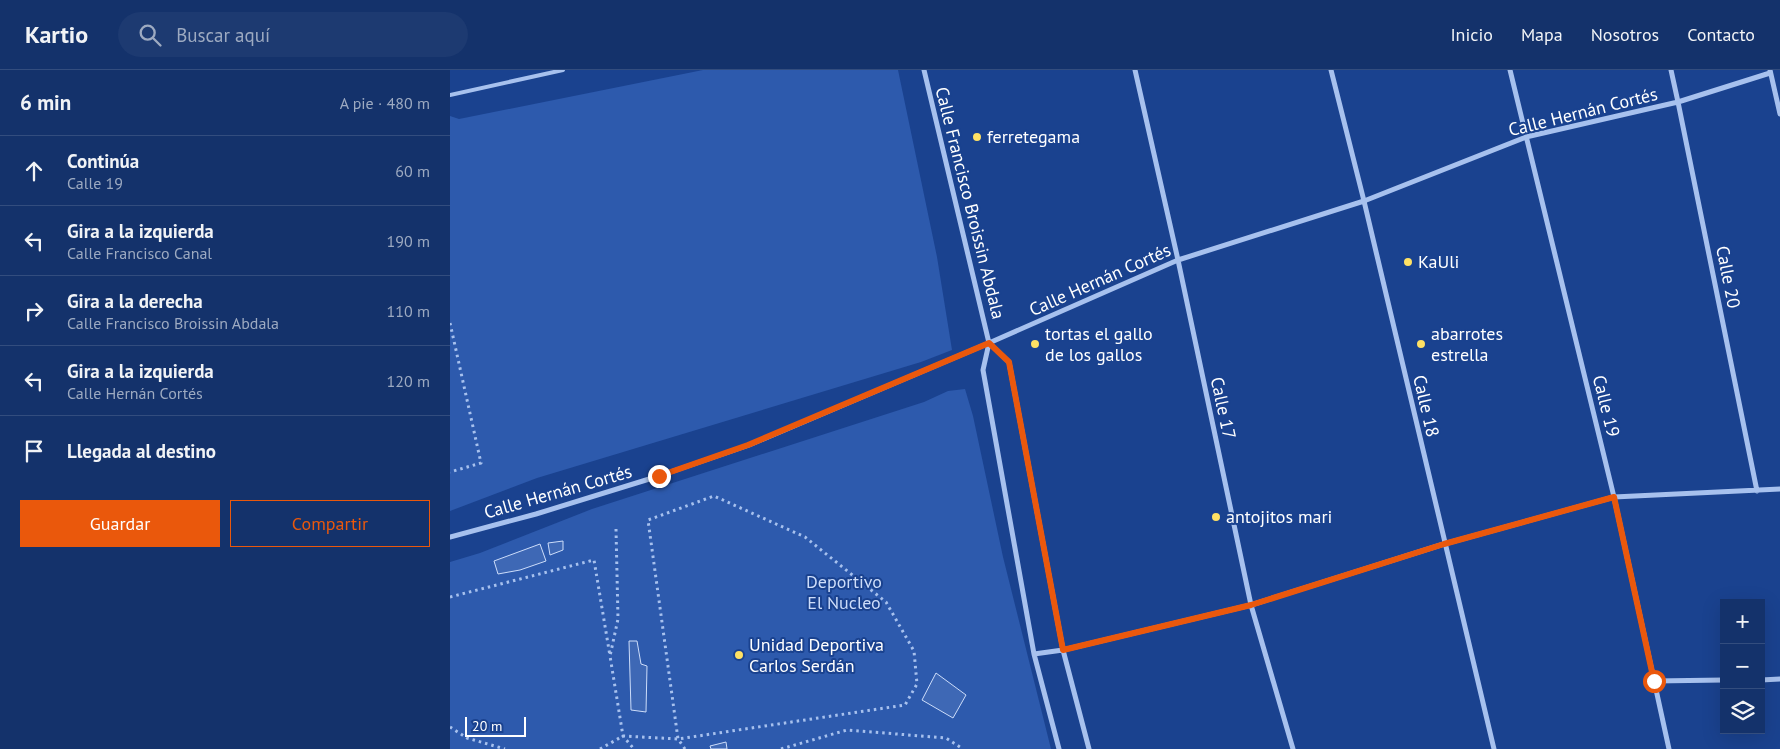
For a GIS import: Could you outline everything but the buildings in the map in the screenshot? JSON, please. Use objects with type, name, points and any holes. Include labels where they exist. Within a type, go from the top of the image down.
[{"type":"street","name":"Calle Francisco Broissin Abdala","points":[[924,70],[989,343],[983,370],[1034,654],[1059,749]]},
{"type":"street","name":"Calle 17","points":[[1135,70],[1178,260],[1251,605],[1293,749]]},
{"type":"street","name":"Calle 18","points":[[1331,70],[1364,201],[1494,749]]},
{"type":"street","name":"Calle 19","points":[[1510,70],[1614,497],[1669,749]]},
{"type":"street","name":"Calle 20","points":[[1671,70],[1757,491]]},
{"type":"street","name":"Calle Hernán Cortés","points":[[450,537],[536,514],[650,479],[748,445],[989,343],[1178,260],[1364,201],[1526,137],[1678,102],[1770,72]]},
{"type":"street","points":[[1770,72],[1780,114]]},
{"type":"street","name":"Calle Francisco Broissin Abdala","points":[[989,343],[1009,362],[1063,650],[1089,749]]},
{"type":"street","points":[[1034,654],[1063,650],[1251,605],[1444,544],[1614,497],[1757,491],[1780,488]]},
{"type":"street","points":[[1765,680],[1780,679]]},
{"type":"street","points":[[1654,681],[1720,680]]},
{"type":"lane","points":[[450,94],[563,70]]},
{"type":"path","points":[[450,323],[481,463],[450,472]]},
{"type":"path","points":[[600,749],[624,736],[678,739],[905,705],[916,684],[914,650],[886,602],[805,536],[714,496],[648,520],[678,739],[685,749]]},
{"type":"path","points":[[610,656],[618,619],[616,529]]},
{"type":"path","points":[[450,597],[594,560],[624,736],[634,749]]},
{"type":"path","points":[[450,727],[467,738],[505,749]]},
{"type":"path","points":[[781,749],[847,730],[946,738],[963,749]]},
{"type":"green space","points":[[703,70],[898,70],[937,257],[952,350],[921,362],[537,478],[450,511],[450,116],[459,119]]},
{"type":"green space","name":"Unidad Deportiva Carlos Serdán","points":[[965,389],[973,416],[1003,557],[1051,749],[450,749],[450,562],[480,553],[592,509],[924,402],[948,391]]},
{"type":"place","name":"ferretegama","points":[[977,137]]},
{"type":"place","name":"KaUli","points":[[1408,262]]},
{"type":"place","name":"tortas el gallo de los gallos","points":[[1035,344]]},
{"type":"place","name":"abarrotes estrella","points":[[1421,344]]},
{"type":"place","name":"antojitos mari","points":[[1216,517]]},
{"type":"place","name":"Unidad Deportiva Carlos Serdán","points":[[739,655]]},
{"type":"route","points":[[659,476],[748,445],[989,343],[1009,362],[1063,650],[1251,605],[1444,544],[1614,497],[1654,681]]},
{"type":"park label","name":"Deportivo El Nucleo","points":[[844,592]]}]
